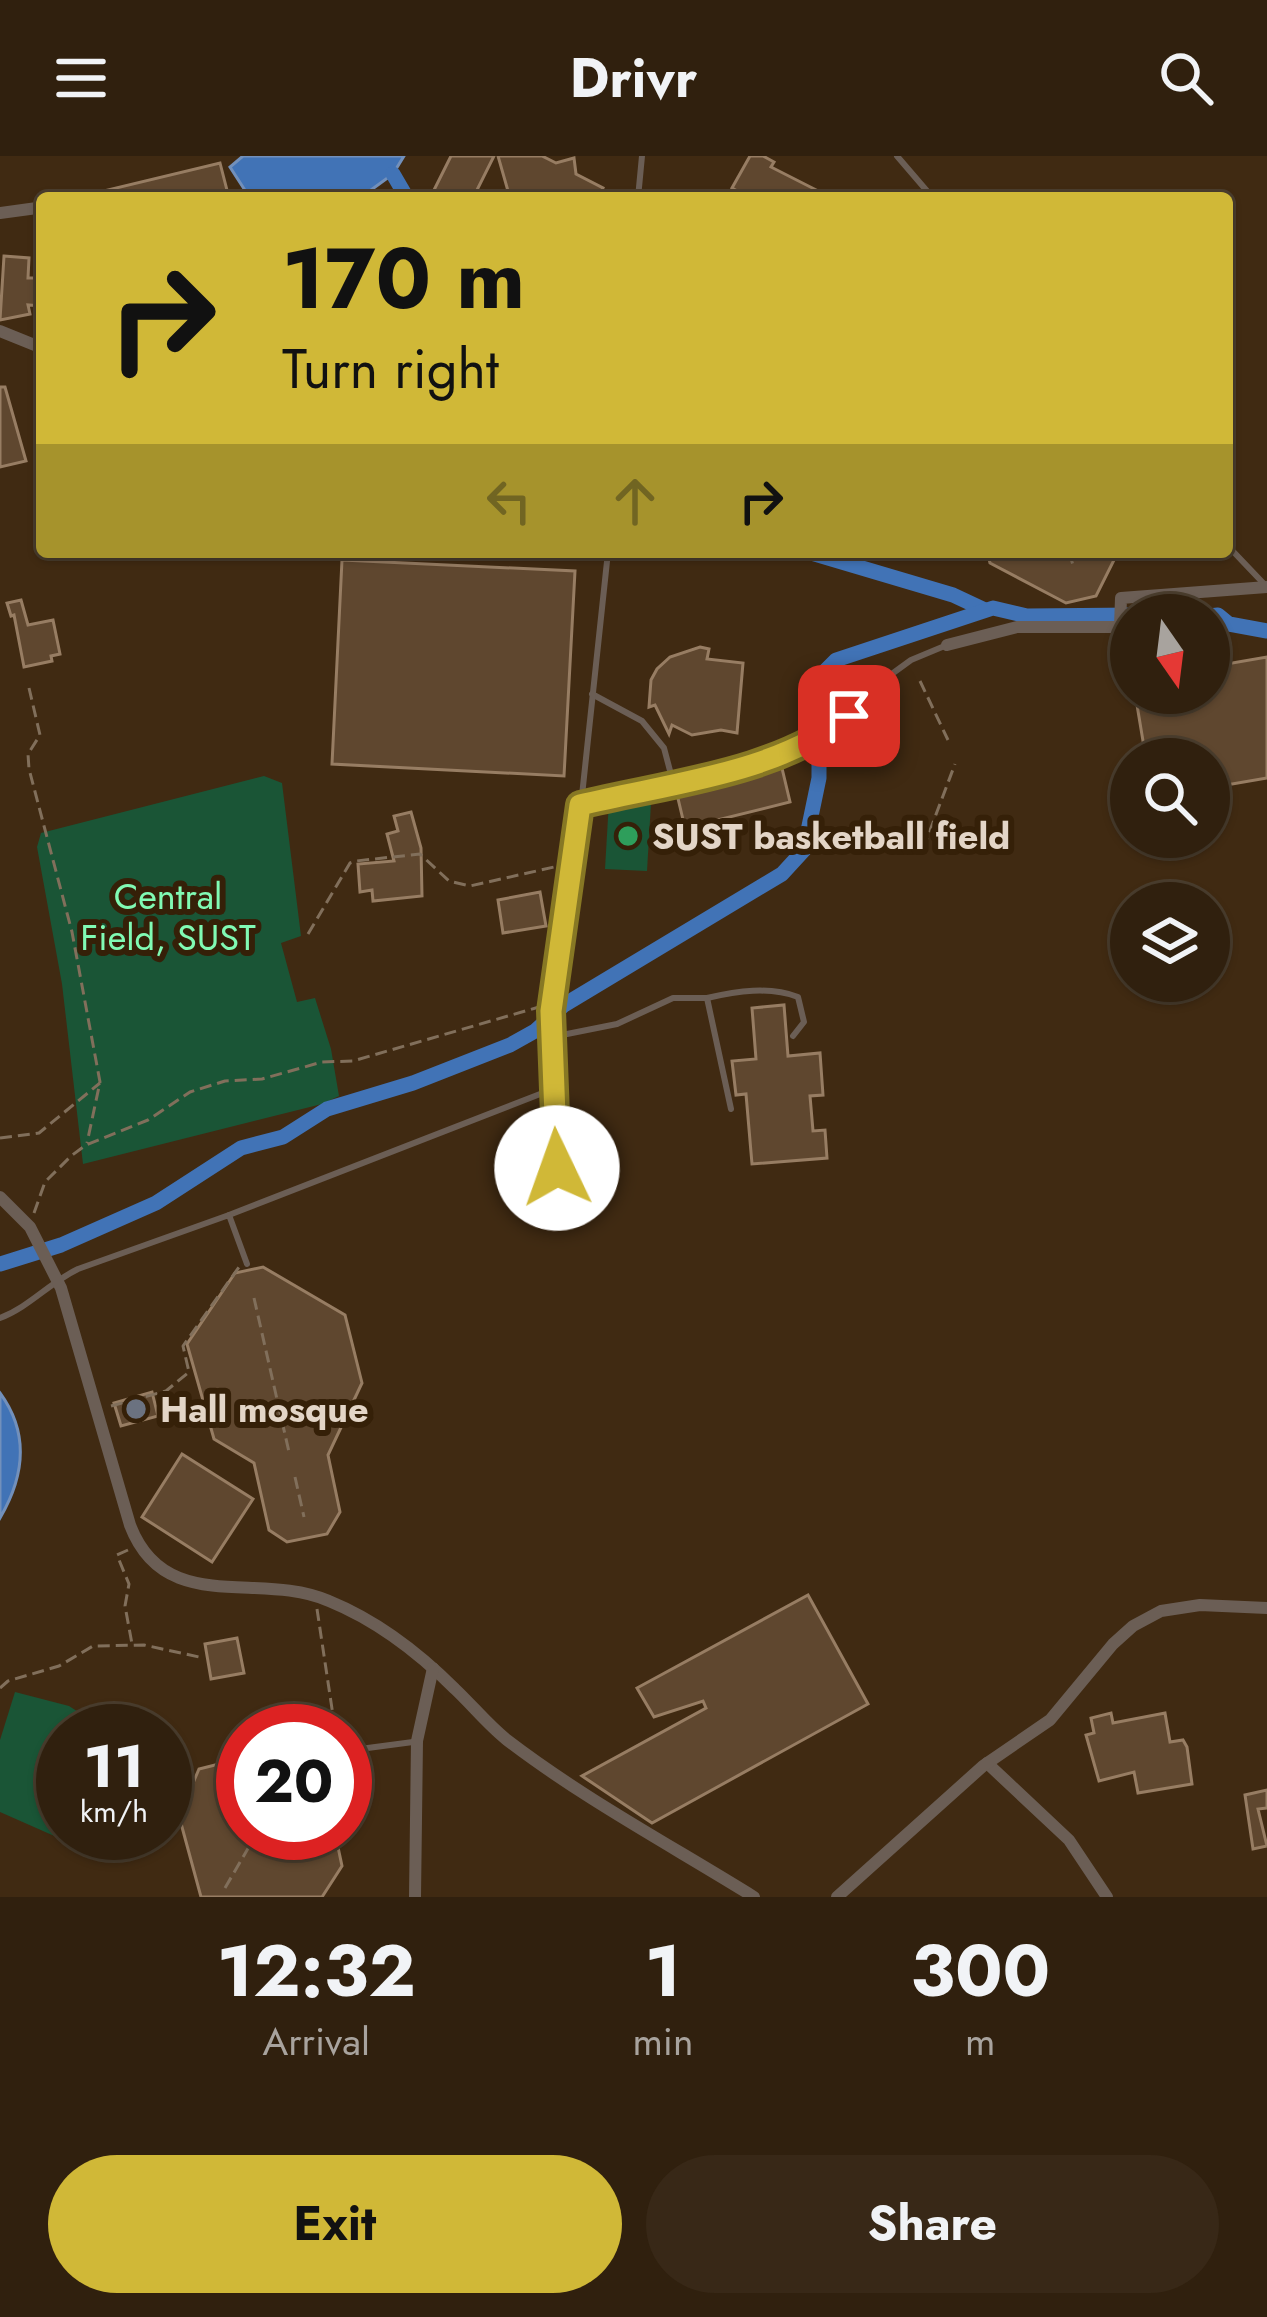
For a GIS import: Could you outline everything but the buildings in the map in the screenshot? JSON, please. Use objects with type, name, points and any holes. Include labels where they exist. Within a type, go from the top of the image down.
[{"type":"street","points":[[0,213],[36,208]]},
{"type":"street","points":[[0,331],[36,346]]},
{"type":"street","points":[[947,645],[1018,627],[1120,627],[1121,598],[1267,587]]},
{"type":"street","points":[[0,1197],[30,1227],[56,1280],[136,1539],[149,1560],[180,1578],[229,1588],[292,1589],[314,1595],[379,1625],[433,1668],[506,1740],[754,1897]]},
{"type":"street","points":[[837,1897],[987,1763],[1050,1720],[1113,1644],[1147,1618],[1200,1605],[1267,1608]]},
{"type":"street","points":[[416,1897],[417,1741],[433,1668]]},
{"type":"street","points":[[987,1763],[1069,1840],[1107,1897]]},
{"type":"lane","points":[[639,192],[642,156]]},
{"type":"lane","points":[[897,156],[928,192]]},
{"type":"lane","points":[[1233,551],[1267,587]]},
{"type":"lane","points":[[557,1168],[551,1007],[580,805],[607,558]]},
{"type":"lane","points":[[580,805],[782,756],[822,737],[911,660],[947,645]]},
{"type":"lane","points":[[592,694],[642,722],[664,748],[673,782]]},
{"type":"lane","points":[[552,1037],[617,1024],[673,998],[781,990],[798,998],[804,1022],[793,1036]]},
{"type":"lane","points":[[707,998],[731,1109]]},
{"type":"lane","points":[[0,1318],[20,1311],[56,1280],[553,1089]]},
{"type":"lane","points":[[230,1215],[247,1264]]},
{"type":"lane","points":[[372,1747],[417,1741]]},
{"type":"path","points":[[1070,558],[1072,566]]},
{"type":"path","points":[[920,681],[948,740]]},
{"type":"path","points":[[29,688],[40,735],[28,754],[29,770],[72,932],[100,1082],[86,1145]]},
{"type":"path","points":[[923,849],[955,764]]},
{"type":"path","points":[[308,934],[350,863],[356,861],[420,854],[449,881],[470,886],[572,863]]},
{"type":"path","points":[[30,1227],[45,1182],[86,1145],[129,1131],[204,1086],[262,1079],[322,1062],[353,1061],[551,1007]]},
{"type":"path","points":[[0,1138],[39,1133],[100,1082]]},
{"type":"path","points":[[106,1407],[166,1391],[189,1372],[183,1346],[236,1268],[247,1264]]},
{"type":"path","points":[[254,1298],[289,1452]]},
{"type":"path","points":[[295,1477],[304,1517]]},
{"type":"path","points":[[131,1645],[125,1606],[129,1584],[117,1555],[136,1539]]},
{"type":"path","points":[[314,1595],[331,1704]]},
{"type":"path","points":[[0,1688],[59,1666],[93,1646],[131,1645],[199,1657]]},
{"type":"path","points":[[225,1888],[241,1860]]},
{"type":"green space","name":"Central Field, SUST","points":[[264,776],[282,783],[301,936],[281,943],[297,1002],[315,998],[339,1096],[83,1164],[62,984],[37,847],[41,833]]},
{"type":"green space","name":"SUST basketball field","points":[[609,801],[651,803],[647,871],[605,869]]},
{"type":"green space","points":[[15,1692],[61,1704],[36,1704],[36,1828],[0,1812],[0,1740]]},
{"type":"water","points":[[243,156],[404,156],[393,174],[368,192],[246,192],[230,167]]},
{"type":"water","points":[[0,1393],[16,1424],[20,1456],[14,1487],[0,1518]]},
{"type":"waterway","points":[[393,174],[404,192]]},
{"type":"waterway","points":[[828,558],[953,595],[985,610]]},
{"type":"waterway","points":[[0,1264],[61,1245],[156,1203],[241,1148],[283,1137],[327,1109],[413,1083],[510,1045],[535,1031],[564,1005],[782,874],[804,850],[819,778],[819,686],[836,660],[993,608],[1027,616],[1110,615]]},
{"type":"waterway","points":[[1230,624],[1267,631]]},
{"type":"place","name":"SUST basketball field","points":[[628,836]]},
{"type":"place","name":"Hall mosque","points":[[136,1409]]},
{"type":"route","points":[[557,1168],[551,1011],[580,805],[782,756],[822,737],[849,716]]}]
